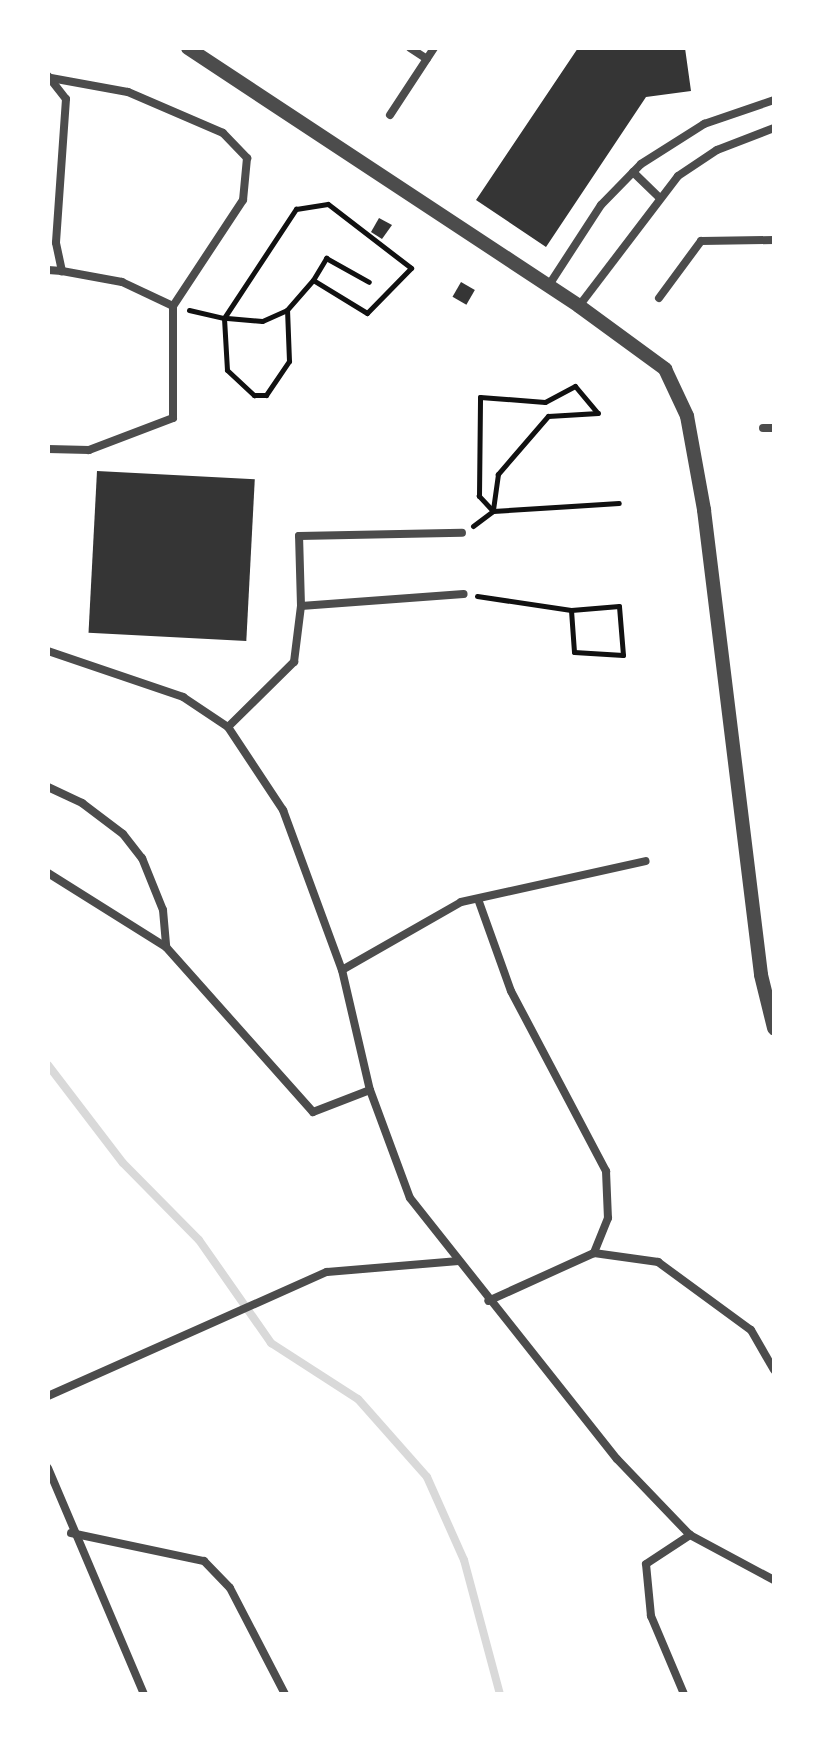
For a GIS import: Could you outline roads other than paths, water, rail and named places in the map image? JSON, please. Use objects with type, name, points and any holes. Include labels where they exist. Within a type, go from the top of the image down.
[{"type":"street","points":[[188,48],[549,285],[665,369],[687,416],[704,510],[761,975],[774,1028]]},
{"type":"street","points":[[410,48],[427,59]]},
{"type":"street","points":[[390,115],[434,48]]},
{"type":"street","points":[[50,77],[66,99],[56,243],[62,271]]},
{"type":"street","points":[[48,449],[89,450],[173,418],[173,306],[243,200],[247,158],[223,133],[128,92],[50,77]]},
{"type":"street","points":[[549,285],[601,205],[633,172],[704,124],[774,100]]},
{"type":"street","points":[[579,306],[659,197],[700,159],[774,128]]},
{"type":"street","points":[[633,172],[659,197]]},
{"type":"street","points":[[659,298],[701,241],[774,240]]},
{"type":"street","points":[[48,270],[122,282],[173,306]]},
{"type":"street","points":[[763,428],[774,428]]},
{"type":"street","points":[[228,727],[294,662],[301,606],[299,536],[462,533]]},
{"type":"street","points":[[301,606],[464,594]]},
{"type":"street","points":[[48,651],[183,697],[228,727],[283,810],[342,970],[370,1090],[410,1198],[488,1301],[617,1459],[690,1535],[774,1580]]},
{"type":"street","points":[[48,787],[82,803],[123,834],[142,858],[163,910],[166,947]]},
{"type":"street","points":[[342,970],[388,940],[478,899],[646,861]]},
{"type":"street","points":[[48,873],[166,947],[313,1112],[370,1090]]},
{"type":"street","points":[[478,899],[511,991],[606,1171],[608,1218],[594,1253]]},
{"type":"street","points":[[488,1301],[594,1253],[658,1262],[751,1330],[774,1370]]},
{"type":"street","points":[[48,1396],[327,1272],[459,1261]]},
{"type":"street","points":[[48,1468],[71,1533],[144,1694]]},
{"type":"street","points":[[71,1533],[204,1561],[230,1588],[285,1694]]},
{"type":"street","points":[[684,1694],[651,1616],[646,1564],[690,1535]]},
{"type":"waterway","points":[[48,1065],[123,1163],[199,1240],[271,1343],[358,1399],[427,1477],[464,1560],[500,1694]]}]
